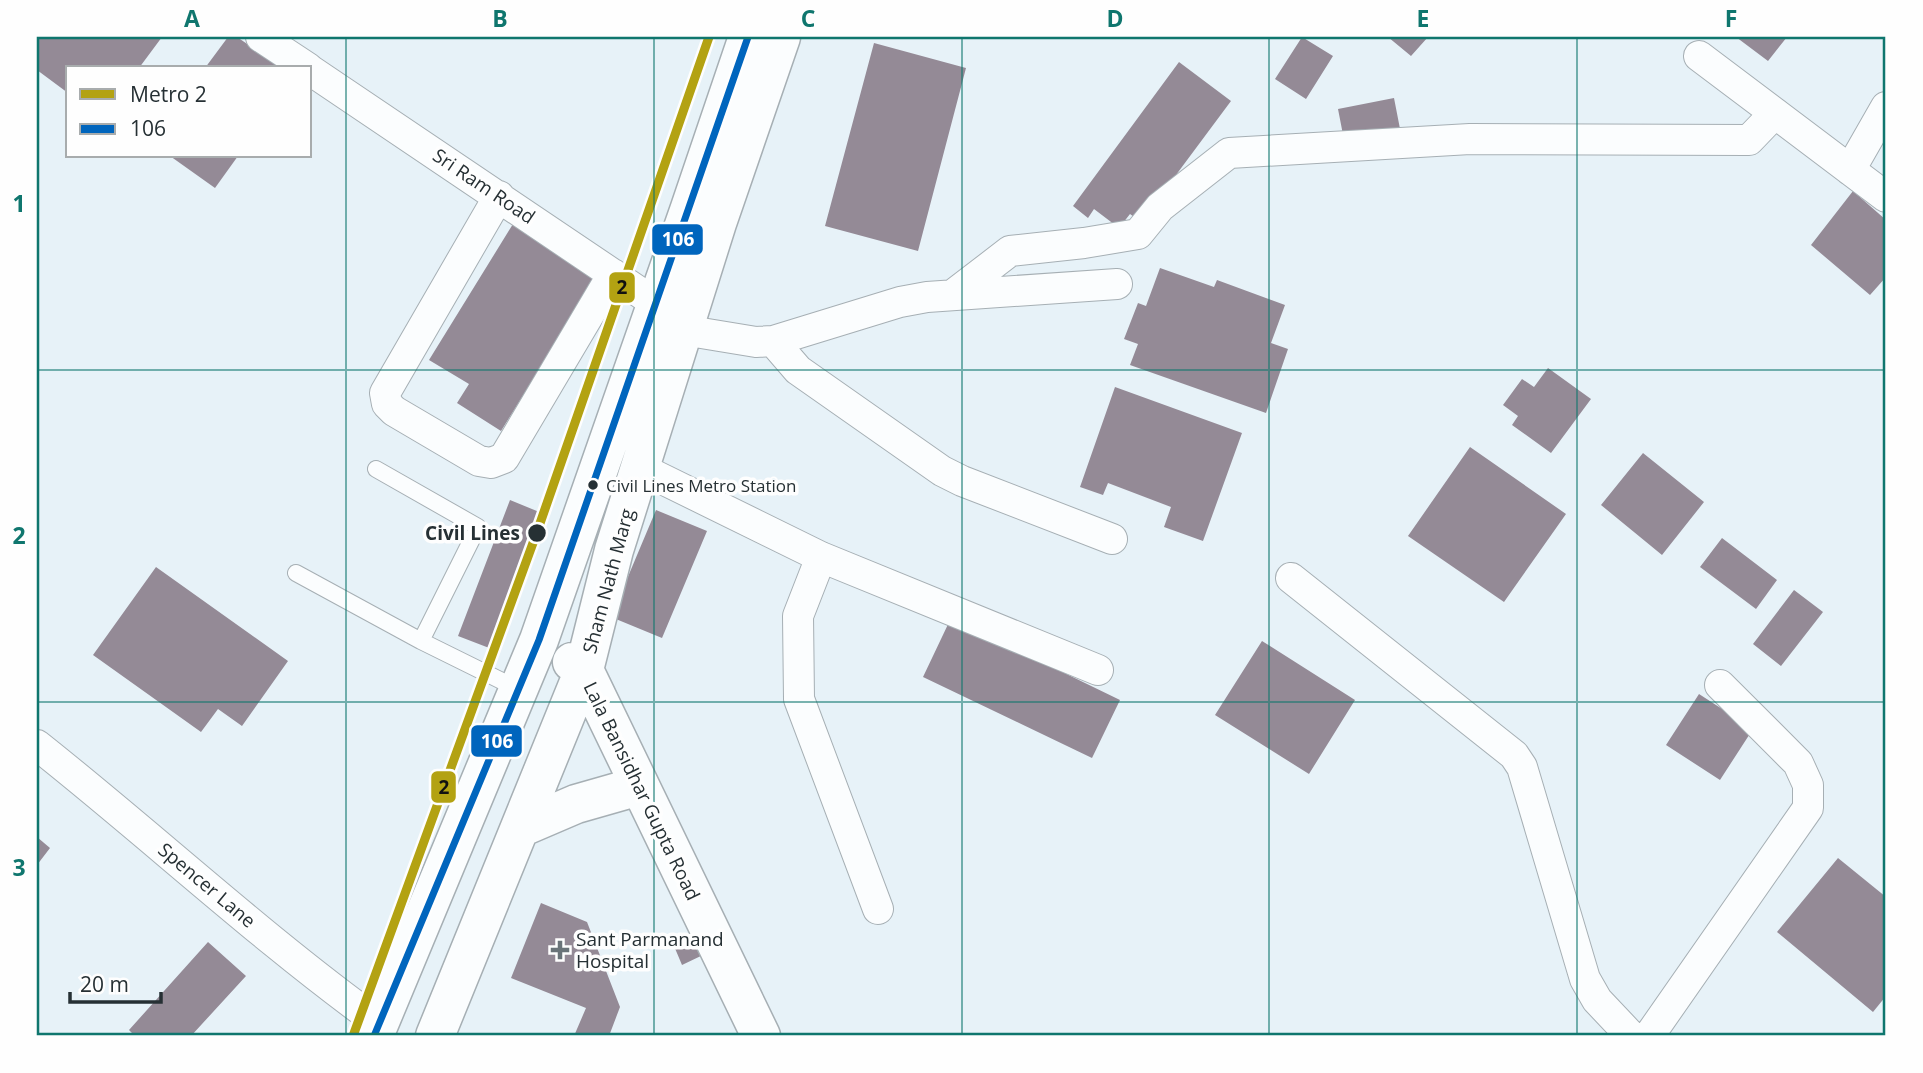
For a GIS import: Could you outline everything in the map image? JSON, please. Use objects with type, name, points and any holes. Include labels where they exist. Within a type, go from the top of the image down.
[{"type":"main road","name":"Sham Nath Marg","points":[[436,1036],[584,670],[614,550],[640,468],[670,317],[748,37]]},
{"type":"main road","name":"Sham Nath Marg","points":[[377,1030],[670,317],[717,223],[781,37]]},
{"type":"main road","name":"Lala Bansidhar Gupta Road","points":[[539,640],[584,670],[761,1036]]},
{"type":"main road","points":[[520,828],[576,804],[639,786]]},
{"type":"street","name":"Sri Ram Road","points":[[261,37],[304,66]]},
{"type":"street","points":[[1699,56],[1886,197]]},
{"type":"street","name":"Sri Ram Road","points":[[312,71],[499,196],[670,317]]},
{"type":"street","points":[[1850,170],[1886,107]]},
{"type":"street","points":[[954,294],[1010,251],[1138,234],[1160,207],[1229,153],[1470,139],[1749,140],[1775,113]]},
{"type":"street","points":[[499,196],[385,393],[387,404],[394,411],[479,461],[491,463],[504,458],[613,275]]},
{"type":"street","points":[[670,317],[756,342],[773,341],[900,302],[954,294],[1117,284]]},
{"type":"street","points":[[773,341],[798,370],[942,471],[1112,539]]},
{"type":"street","points":[[640,468],[821,557],[1098,670]]},
{"type":"street","points":[[821,557],[798,616],[799,699],[878,909]]},
{"type":"street","points":[[1291,578],[1514,755],[1522,767],[1584,979],[1597,1000],[1631,1036]]},
{"type":"street","points":[[1649,1036],[1808,808],[1808,785],[1798,763],[1720,685]]},
{"type":"street","name":"Spencer Lane","points":[[37,745],[117,808],[377,1030]]},
{"type":"lane","points":[[376,469],[478,527],[421,641]]},
{"type":"lane","points":[[296,573],[421,641],[518,689]]},
{"type":"building","points":[[37,37],[162,37],[140,66],[66,66],[66,92],[37,70]]},
{"type":"building","points":[[228,37],[237,37],[279,66],[206,66]]},
{"type":"building","points":[[1302,37],[1333,56],[1306,99],[1275,79]]},
{"type":"building","points":[[1388,37],[1428,37],[1411,56]]},
{"type":"building","points":[[1736,37],[1787,37],[1768,61]]},
{"type":"building","points":[[874,43],[966,68],[918,251],[825,226]]},
{"type":"building","points":[[1179,62],[1231,101],[1141,222],[1130,214],[1119,228],[1094,209],[1088,218],[1073,206]]},
{"type":"building","points":[[1394,98],[1401,134],[1345,145],[1338,109]]},
{"type":"building","points":[[173,158],[237,158],[215,188]]},
{"type":"building","points":[[1853,191],[1886,220],[1886,277],[1870,295],[1811,245]]},
{"type":"building","points":[[513,224],[597,276],[501,431],[457,403],[469,384],[429,360]]},
{"type":"building","points":[[1160,268],[1214,287],[1217,280],[1285,305],[1271,343],[1288,349],[1266,413],[1130,365],[1138,344],[1124,339],[1138,303],[1146,306]]},
{"type":"building","points":[[1548,368],[1591,399],[1551,453],[1512,425],[1518,416],[1503,405],[1522,379],[1534,387]]},
{"type":"building","points":[[1115,387],[1242,433],[1203,541],[1164,527],[1171,507],[1108,483],[1103,495],[1080,487]]},
{"type":"building","points":[[1470,447],[1566,514],[1504,602],[1408,536]]},
{"type":"building","points":[[1643,453],[1704,502],[1662,555],[1601,505]]},
{"type":"building","points":[[510,500],[549,516],[497,651],[458,636]]},
{"type":"building","points":[[656,510],[707,531],[662,638],[611,617]]},
{"type":"building","points":[[1722,538],[1777,580],[1756,609],[1700,567]]},
{"type":"building","points":[[156,567],[288,661],[242,726],[218,709],[201,732],[93,655]]},
{"type":"building","points":[[1794,590],[1823,612],[1781,666],[1753,644]]},
{"type":"building","points":[[951,618],[1120,700],[1092,758],[923,677]]},
{"type":"building","points":[[1262,641],[1355,700],[1309,774],[1215,715]]},
{"type":"building","points":[[1699,694],[1753,729],[1720,780],[1666,745]]},
{"type":"building","points":[[37,837],[50,848],[37,865]]},
{"type":"building","points":[[1838,858],[1886,897],[1886,996],[1873,1012],[1777,932]]},
{"type":"building","name":"Sant Parmanand Hospital","points":[[541,903],[587,922],[620,1007],[609,1036],[574,1036],[586,1008],[511,978]]},
{"type":"building","points":[[696,935],[705,954],[682,965],[674,946]]},
{"type":"building","points":[[208,942],[246,976],[191,1036],[135,1036],[129,1030]]},
{"type":"metro line","name":"2","points":[[353,1036],[537,532],[709,37]]},
{"type":"transit line","name":"106","points":[[374,1036],[539,640],[748,37]]},
{"type":"place","name":"Civil Lines Metro Station","points":[[593,485]]},
{"type":"place","name":"Civil Lines","points":[[537,533]]},
{"type":"place","name":"Sant Parmanand Hospital","points":[[560,950]]}]
